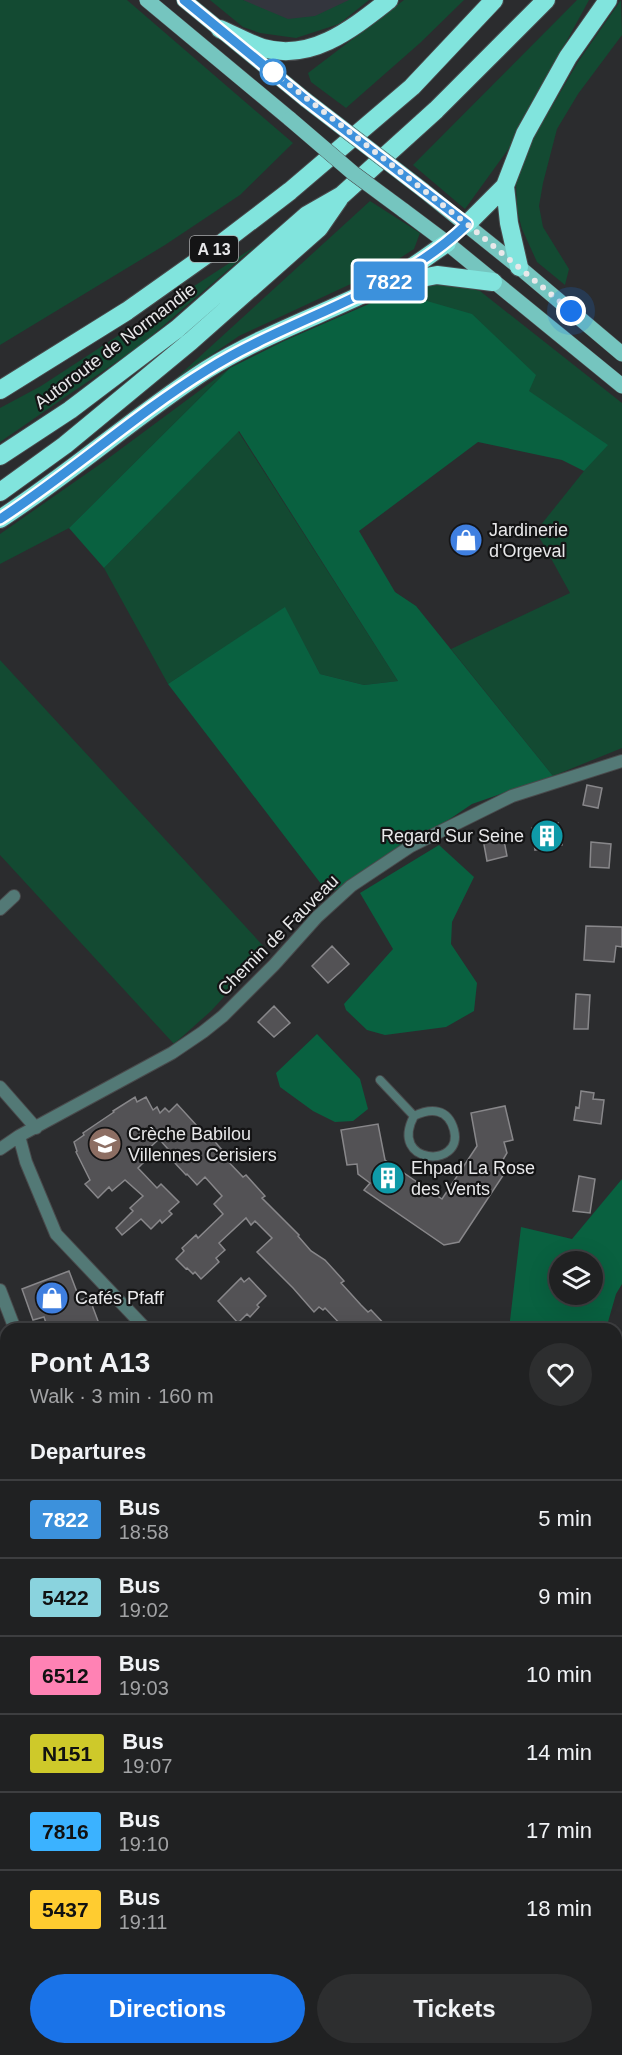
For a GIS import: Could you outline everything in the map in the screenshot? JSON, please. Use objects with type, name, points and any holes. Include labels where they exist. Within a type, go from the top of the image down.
[{"type":"highway","points":[[220,28],[264,48],[281,51],[306,50],[347,32],[389,0]]},
{"type":"highway","name":"Autoroute de Normandie","points":[[0,390],[127,311],[209,253],[290,191],[412,87],[494,0]]},
{"type":"highway","name":"Autoroute de Normandie","points":[[0,456],[70,410],[177,329],[307,215],[342,195],[436,110],[546,0]]},
{"type":"highway","points":[[467,224],[505,186],[525,134],[568,57],[608,0]]},
{"type":"highway","points":[[505,186],[509,223],[519,267]]},
{"type":"highway","points":[[0,492],[65,445],[191,341],[319,228],[342,195]]},
{"type":"highway","points":[[0,519],[40,493],[155,405],[208,369],[267,337],[381,286],[447,243]]},
{"type":"highway","points":[[381,286],[436,275],[493,282]]},
{"type":"main road","points":[[147,0],[353,173],[447,243],[622,387]]},
{"type":"main road","points":[[184,0],[306,100],[467,224],[622,354]]},
{"type":"main road","points":[[447,243],[467,224]]},
{"type":"street","name":"Chemin de Fauveau","points":[[0,1149],[19,1136],[165,1058],[203,1032],[223,1016],[274,965],[317,917],[351,886],[411,846],[512,796],[622,761]]},
{"type":"street","points":[[0,909],[14,896]]},
{"type":"street","points":[[0,1087],[36,1128]]},
{"type":"street","points":[[19,1136],[26,1162],[57,1234],[140,1323]]},
{"type":"street","points":[[0,1290],[13,1323]]},
{"type":"lane","points":[[380,1080],[414,1116]]},
{"type":"lane","points":[[427,1110],[442,1113],[452,1123],[455,1135],[452,1147],[440,1156],[428,1158],[417,1153],[409,1141],[410,1125],[414,1116],[427,1110]]},
{"type":"shaded area","points":[[243,0],[354,0],[296,38]]},
{"type":"green space","points":[[0,0],[127,0],[293,143],[240,195],[165,245],[0,345]]},
{"type":"green space","points":[[210,0],[243,0],[288,19],[315,16],[349,0],[369,0],[339,24],[296,38],[260,33],[243,27]]},
{"type":"green space","points":[[404,0],[464,0],[420,43],[346,108],[311,82],[308,73]]},
{"type":"green space","points":[[577,0],[589,0],[517,137],[465,209],[413,165]]},
{"type":"green space","points":[[621,0],[622,35],[578,94],[557,129],[543,183],[539,206],[543,227],[569,269],[565,285],[537,262],[522,229],[517,210],[516,184],[523,156],[578,62]]},
{"type":"green space","points":[[370,201],[420,233],[414,249],[383,269],[239,336],[173,381]]},
{"type":"green space","points":[[257,245],[141,345],[0,442],[0,408],[41,386]]},
{"type":"green space","points":[[421,284],[453,284],[480,291],[622,403],[622,748],[553,776],[451,649],[570,593],[536,531],[607,445],[528,391],[413,297],[378,300]]},
{"type":"green space","points":[[413,297],[472,314],[536,375],[529,391],[608,445],[584,471],[562,460],[478,442],[359,531],[395,592],[416,606],[553,776],[472,804],[358,881],[328,893],[168,684],[285,607],[320,674],[364,685],[398,681],[239,431],[104,568],[69,528],[230,368],[284,341],[378,300]]},
{"type":"green space","points":[[230,368],[69,528],[0,564],[0,534],[106,460]]},
{"type":"green space","points":[[238,431],[398,681],[364,685],[320,674],[285,608],[168,684],[104,568]]},
{"type":"green space","points":[[0,660],[267,950],[211,1011],[174,1044],[0,855]]},
{"type":"green space","points":[[439,845],[474,877],[452,922],[451,944],[477,983],[474,1011],[446,1027],[385,1035],[367,1030],[346,1010],[344,1004],[393,949],[360,893]]},
{"type":"green space","points":[[317,1034],[360,1079],[368,1109],[353,1121],[335,1122],[313,1111],[280,1087],[276,1073]]},
{"type":"green space","points":[[622,1179],[622,1284],[616,1294],[608,1323],[510,1323],[521,1227],[572,1239]]},
{"type":"building","points":[[587,785],[602,788],[598,808],[583,805]]},
{"type":"building","name":"Regard Sur Seine","points":[[558,823],[562,845],[535,850],[532,828]]},
{"type":"building","points":[[503,835],[507,856],[487,861],[483,839]]},
{"type":"building","points":[[591,842],[611,844],[609,868],[590,867]]},
{"type":"building","points":[[586,926],[622,927],[622,947],[616,946],[614,962],[584,960]]},
{"type":"building","points":[[332,946],[349,964],[328,983],[312,966]]},
{"type":"building","points":[[576,994],[590,995],[588,1029],[574,1029]]},
{"type":"building","points":[[274,1006],[290,1023],[274,1037],[258,1022]]},
{"type":"building","points":[[581,1091],[594,1093],[593,1099],[604,1100],[601,1124],[574,1120],[576,1107],[579,1108]]},
{"type":"building","points":[[135,1097],[137,1102],[146,1097],[153,1110],[157,1107],[160,1113],[165,1108],[169,1112],[177,1104],[209,1139],[211,1137],[223,1151],[220,1153],[243,1177],[246,1175],[265,1196],[262,1198],[299,1235],[311,1251],[325,1260],[344,1281],[341,1283],[361,1305],[368,1312],[371,1310],[383,1323],[339,1323],[325,1308],[323,1310],[319,1307],[314,1312],[257,1252],[272,1238],[255,1221],[251,1225],[246,1218],[219,1243],[225,1250],[216,1258],[219,1262],[201,1279],[195,1272],[193,1274],[186,1269],[176,1259],[184,1251],[182,1248],[196,1235],[198,1238],[223,1214],[214,1204],[222,1196],[205,1177],[197,1185],[174,1162],[177,1159],[159,1139],[142,1155],[146,1160],[138,1168],[157,1188],[161,1184],[179,1202],[169,1211],[172,1214],[162,1223],[160,1220],[151,1229],[141,1219],[122,1235],[116,1228],[133,1211],[130,1208],[143,1196],[125,1180],[112,1191],[109,1187],[98,1198],[85,1184],[90,1180],[76,1152],[74,1142]]},
{"type":"building","name":"Ehpad La Rose des Vents","points":[[505,1106],[513,1140],[504,1142],[507,1153],[501,1163],[508,1168],[459,1242],[444,1245],[364,1190],[370,1183],[358,1174],[357,1164],[347,1165],[341,1130],[378,1124],[385,1160],[442,1199],[477,1146],[471,1113]]},
{"type":"building","points":[[579,1176],[595,1179],[590,1213],[573,1211]]},
{"type":"building","name":"Cafés Pfaff","points":[[69,1271],[80,1300],[89,1297],[99,1323],[46,1323],[44,1317],[33,1320],[22,1289]]},
{"type":"building","points":[[241,1278],[244,1282],[249,1278],[266,1296],[250,1317],[247,1314],[238,1323],[218,1301]]},
{"type":"bus line","name":"7822","points":[[0,519],[40,493],[155,405],[208,369],[267,337],[381,286],[447,243],[467,224],[306,100],[184,0]]},
{"type":"place","name":"Jardinerie d'Orgeval","points":[[466,540]]},
{"type":"place","name":"Regard Sur Seine","points":[[547,836]]},
{"type":"place","name":"Crèche Babilou Villennes Cerisiers","points":[[105,1144]]},
{"type":"place","name":"Ehpad La Rose des Vents","points":[[388,1178]]},
{"type":"place","name":"Cafés Pfaff","points":[[52,1298]]},
{"type":"route","points":[[273,72],[467,224],[571,311]]}]
